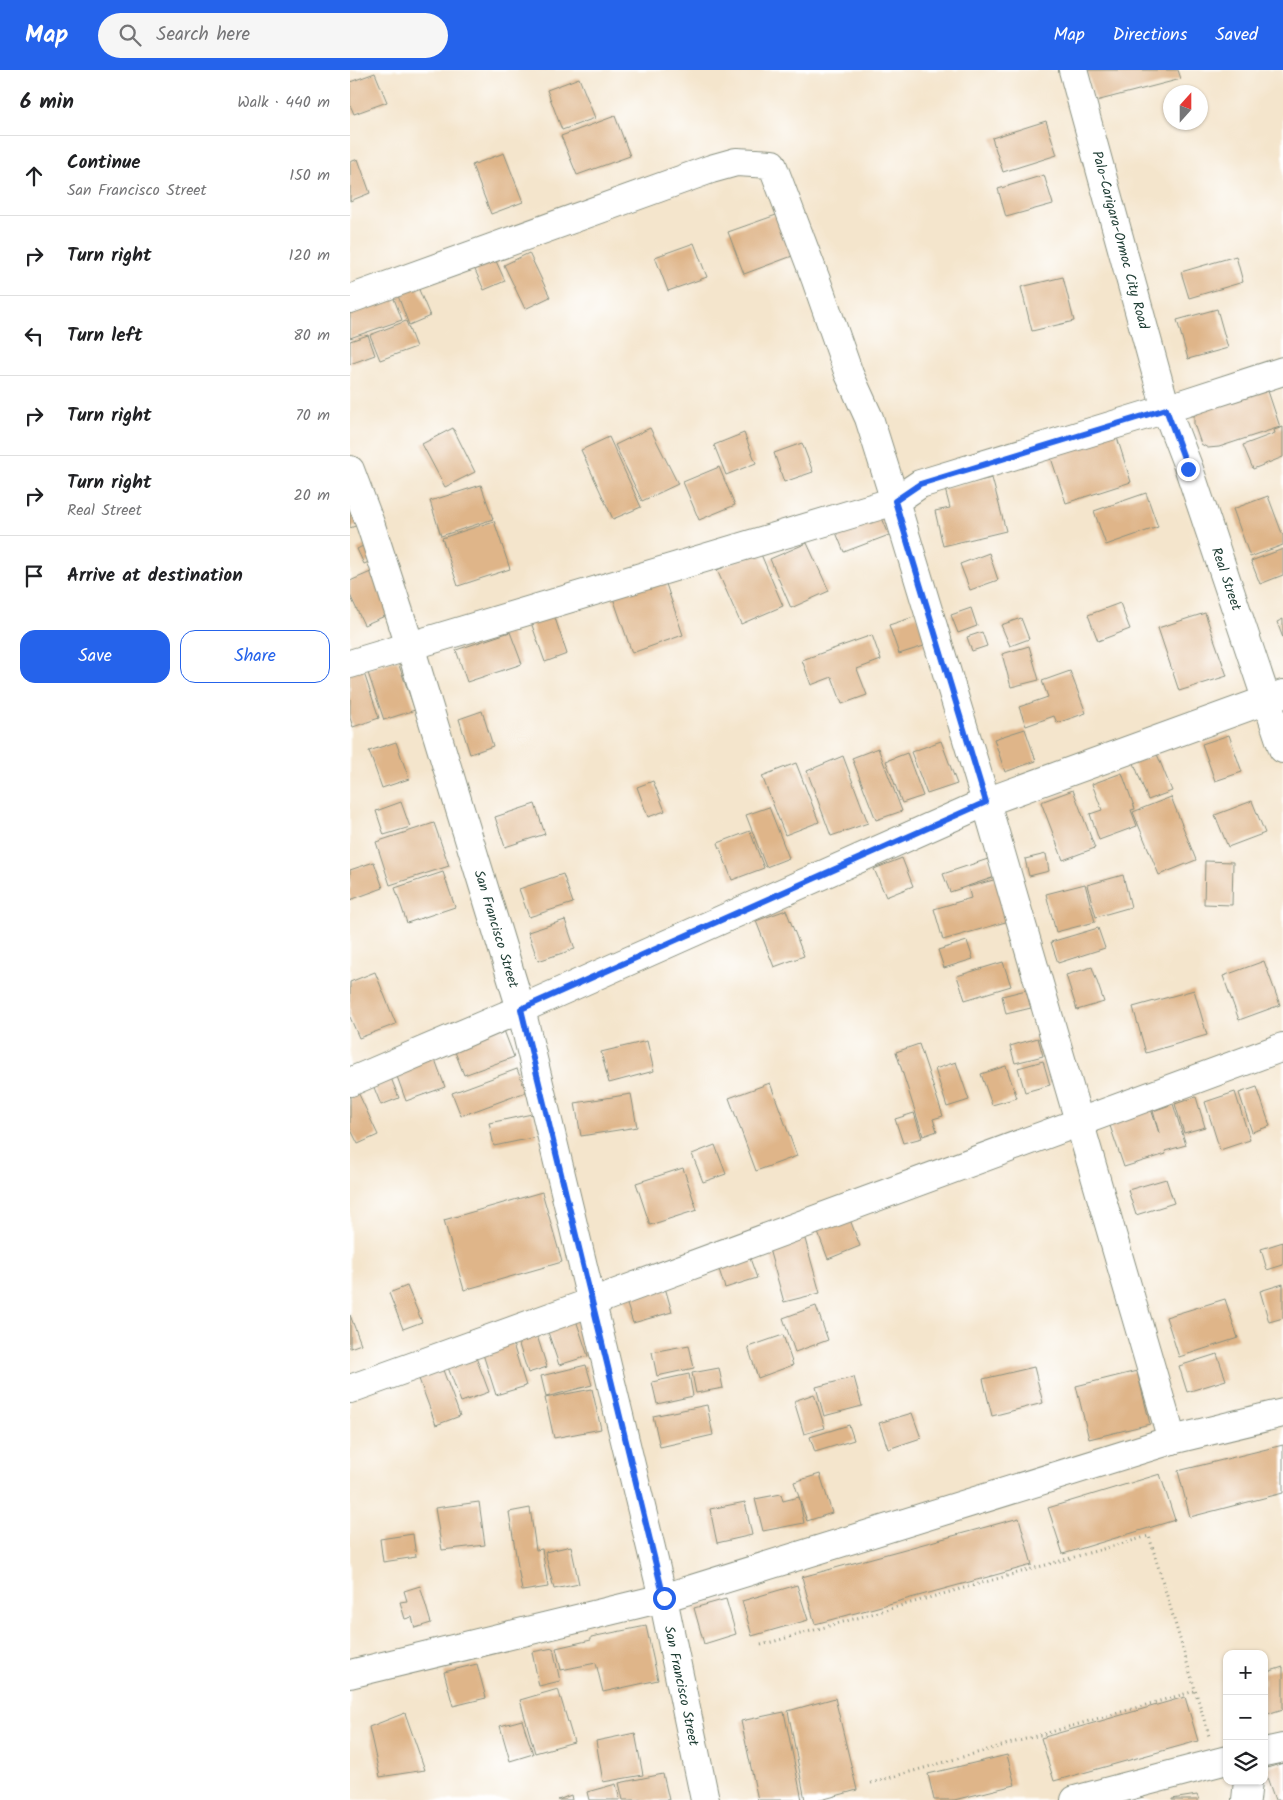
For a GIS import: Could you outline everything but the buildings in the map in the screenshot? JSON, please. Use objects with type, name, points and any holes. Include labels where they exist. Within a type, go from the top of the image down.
[{"type":"street","name":"Palo-Carigara-Ormoc City Road","points":[[1073,70],[1166,409]]},
{"type":"street","points":[[350,299],[711,169],[736,162],[772,164],[849,374],[869,418],[986,802],[1172,1440]]},
{"type":"street","points":[[350,664],[895,501],[920,484],[1166,409],[1283,371]]},
{"type":"street","name":"Real Street","points":[[1166,409],[1275,698],[1283,750]]},
{"type":"street","name":"San Francisco Street","points":[[350,470],[361,529],[410,646],[521,1009],[664,1598],[705,1800]]},
{"type":"street","points":[[350,1082],[521,1009],[986,802],[1275,698]]},
{"type":"street","points":[[350,1389],[592,1302],[1283,1047]]},
{"type":"street","points":[[350,1674],[664,1598],[1172,1440],[1283,1413]]},
{"type":"street","points":[[1268,1751],[1283,1748]]},
{"type":"street","points":[[1075,1800],[1222,1761]]},
{"type":"street","points":[[1246,1800],[1248,1785]]},
{"type":"path","points":[[761,1645],[1149,1536],[1195,1691],[1222,1761]]},
{"type":"path","points":[[871,1783],[1195,1691]]},
{"type":"route","points":[[664,1598],[521,1009],[986,802],[895,501],[920,484],[1166,409],[1188,469]]}]
